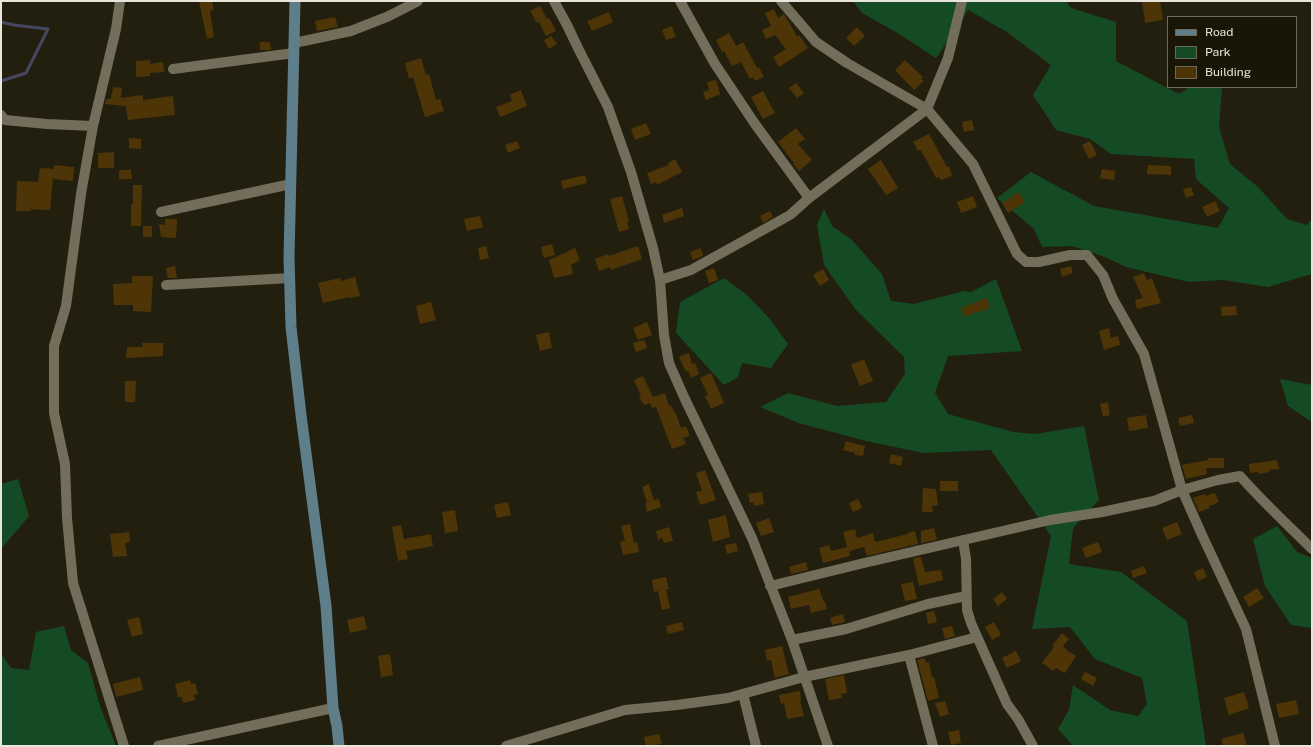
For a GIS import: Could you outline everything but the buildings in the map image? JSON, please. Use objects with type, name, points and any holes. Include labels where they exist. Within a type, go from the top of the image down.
[{"type":"main road","points":[[295,1],[291,184],[291,327],[326,606],[333,708],[339,746]]},
{"type":"street","points":[[120,1],[116,29],[93,126],[81,194],[66,306],[54,346],[54,413],[65,464],[67,518],[73,583],[124,746]]},
{"type":"street","points":[[173,69],[294,48],[351,31],[389,16],[418,1]]},
{"type":"street","points":[[554,1],[568,24],[578,48],[608,107],[631,172],[653,248],[660,280],[664,335],[669,363],[752,538],[792,640],[828,746]]},
{"type":"street","points":[[680,1],[715,64],[755,124],[809,198]]},
{"type":"street","points":[[781,1],[816,42],[847,63],[927,109],[973,164],[1017,254],[1026,262],[1039,262],[1070,255],[1087,255],[1097,267],[1144,354],[1182,490],[1246,629],[1275,746]]},
{"type":"street","points":[[660,280],[691,270],[790,215],[809,198],[927,109],[948,58],[962,1]]},
{"type":"street","points":[[1,115],[6,120],[93,126]]},
{"type":"street","points":[[161,212],[291,184]]},
{"type":"street","points":[[166,285],[290,278]]},
{"type":"street","points":[[770,586],[1050,520],[1102,512],[1154,501],[1182,490],[1218,480],[1240,476],[1259,497],[1312,549]]},
{"type":"street","points":[[963,540],[966,559],[967,610],[970,623],[1008,704],[1033,746]]},
{"type":"street","points":[[792,640],[846,629],[928,604],[966,596]]},
{"type":"street","points":[[506,746],[625,710],[728,698],[804,676],[909,655],[977,636]]},
{"type":"street","points":[[909,655],[933,746]]},
{"type":"street","points":[[743,694],[756,746]]},
{"type":"street","points":[[158,746],[333,708]]},
{"type":"green space","points":[[853,1],[1066,1],[1071,8],[1116,22],[1116,61],[1179,94],[1186,88],[1222,88],[1219,127],[1230,164],[1258,187],[1287,219],[1307,225],[1312,219],[1312,274],[1268,287],[1223,280],[1189,282],[1126,267],[1105,257],[1072,246],[1042,247],[1034,229],[997,198],[1031,172],[1094,206],[1218,228],[1229,208],[1196,179],[1194,159],[1111,154],[1090,139],[1056,130],[1033,95],[1051,65],[1007,32],[968,10],[936,58],[896,32],[862,13]]},
{"type":"green space","points":[[824,209],[832,226],[851,239],[882,274],[891,301],[914,304],[964,291],[971,292],[996,279],[1022,351],[948,356],[935,393],[948,414],[1013,432],[1035,434],[1084,426],[1099,500],[1073,528],[1069,564],[1121,572],[1187,621],[1206,746],[1073,746],[1058,729],[1069,710],[1073,685],[1110,710],[1138,716],[1147,704],[1142,678],[1095,659],[1070,627],[1032,629],[1051,536],[991,450],[924,453],[866,441],[799,423],[760,407],[788,393],[837,406],[886,402],[905,374],[904,357],[856,310],[824,265],[817,225]]},
{"type":"green space","points":[[724,278],[747,295],[769,318],[788,344],[771,368],[742,363],[738,377],[724,385],[676,333],[680,302]]},
{"type":"green space","points":[[1280,379],[1312,385],[1312,422],[1288,406]]},
{"type":"green space","points":[[18,479],[29,516],[1,549],[1,484]]},
{"type":"green space","points":[[1277,526],[1297,552],[1312,558],[1312,628],[1291,625],[1265,586],[1253,539]]},
{"type":"green space","points":[[64,626],[71,650],[88,663],[100,706],[116,746],[1,746],[1,654],[11,668],[29,670],[36,632]]},
{"type":"waterway","points":[[1,22],[48,29],[26,73],[1,81]]}]
